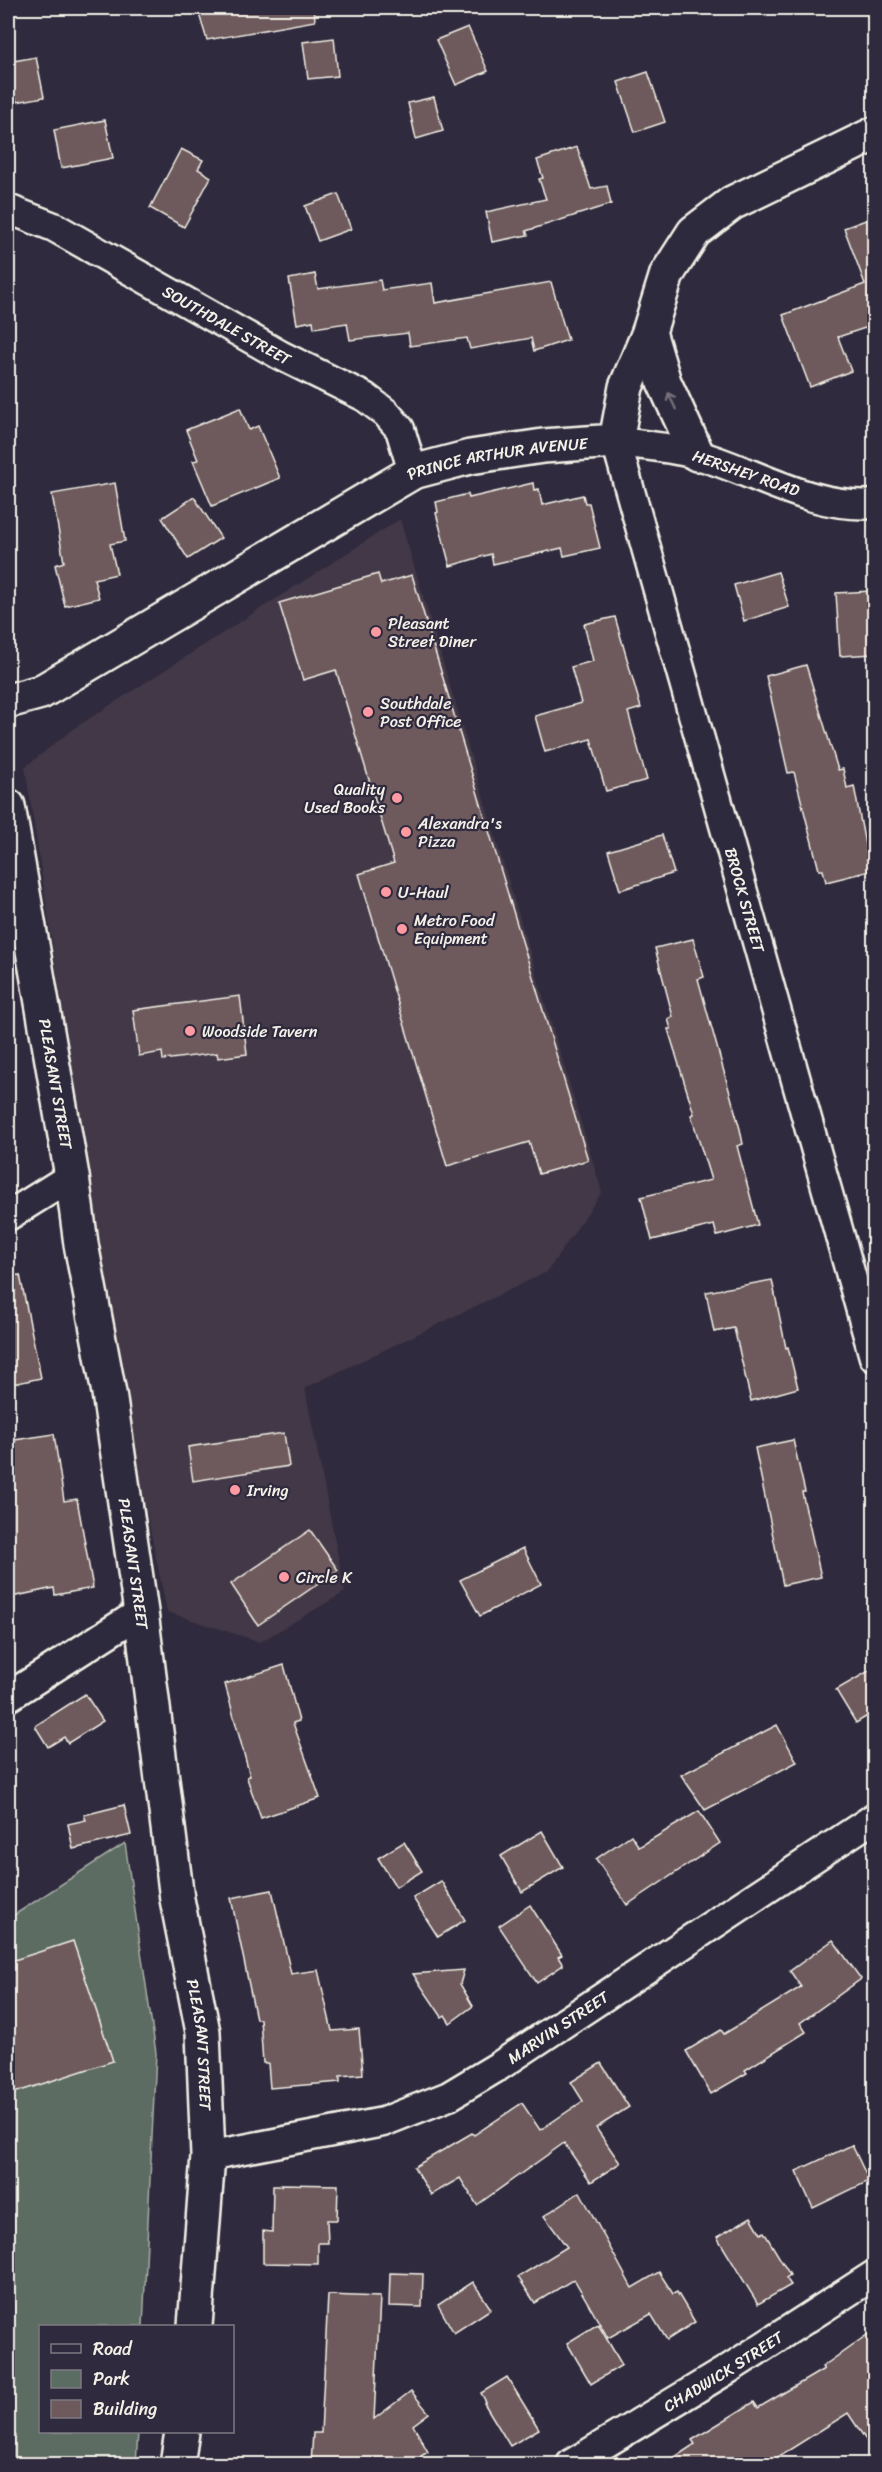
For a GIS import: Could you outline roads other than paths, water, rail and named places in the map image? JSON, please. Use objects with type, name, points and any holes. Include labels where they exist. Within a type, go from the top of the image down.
[{"type":"main road","points":[[616,441],[626,387],[649,332],[667,274],[694,232],[732,203],[874,134]]},
{"type":"main road","points":[[649,332],[664,381],[697,454]]},
{"type":"main road","name":"PRINCE ARTHUR AVENUE","points":[[8,701],[41,692],[413,472],[470,457],[543,446],[616,441]]},
{"type":"main road","name":"PLEASANT STREET","points":[[8,806],[72,1176],[81,1244],[109,1393],[141,1612],[177,1899],[203,2031],[208,2156],[195,2325]]},
{"type":"main road","points":[[177,2464],[182,2433]]},
{"type":"street","name":"SOUTHDALE STREET","points":[[8,209],[54,227],[280,354],[365,397],[386,413],[400,429],[413,472]]},
{"type":"street","name":"HERSHEY ROAD","points":[[616,441],[697,454],[815,498],[854,505],[874,504]]},
{"type":"street","name":"BROCK STREET","points":[[616,441],[874,1357]]},
{"type":"street","points":[[8,1216],[72,1176]]},
{"type":"street","points":[[8,1697],[141,1612]]},
{"type":"street","name":"MARVIN STREET","points":[[208,2156],[383,2122],[449,2096],[499,2066],[874,1818]]},
{"type":"street","name":"CHADWICK STREET","points":[[571,2464],[730,2368],[874,2275]]},
{"type":"place","name":"Pleasant Street Diner","points":[[376,632]]},
{"type":"place","name":"Southdale Post Office","points":[[368,712]]},
{"type":"place","name":"Quality Used Books","points":[[397,798]]},
{"type":"place","name":"Alexandra's Pizza","points":[[406,832]]},
{"type":"place","name":"U-Haul","points":[[386,892]]},
{"type":"place","name":"Metro Food Equipment","points":[[402,929]]},
{"type":"place","name":"Woodside Tavern","points":[[190,1031]]},
{"type":"place","name":"Irving","points":[[235,1490]]},
{"type":"place","name":"Circle K","points":[[284,1577]]}]
